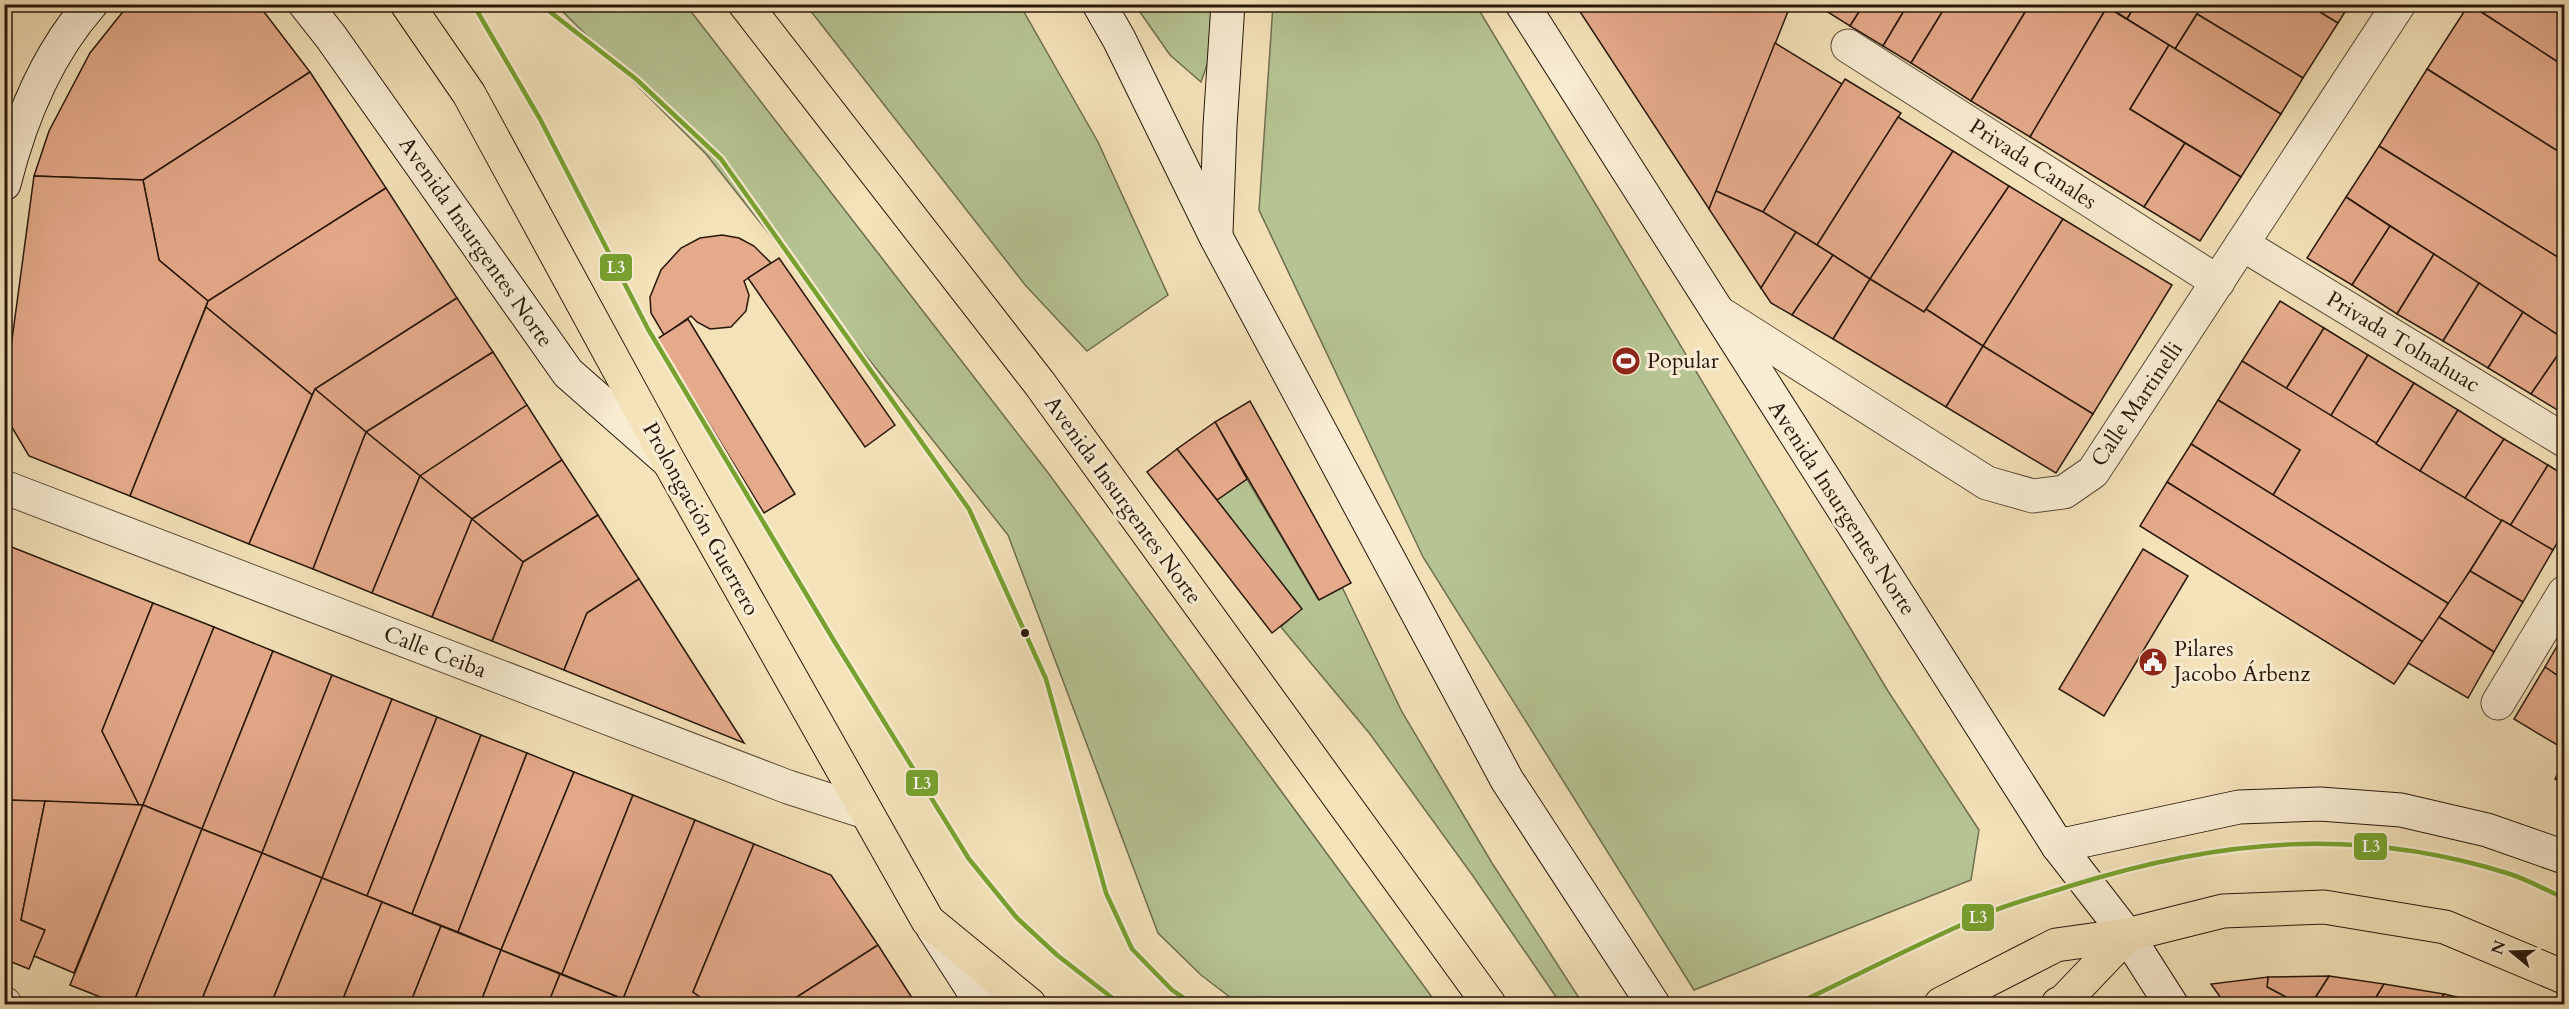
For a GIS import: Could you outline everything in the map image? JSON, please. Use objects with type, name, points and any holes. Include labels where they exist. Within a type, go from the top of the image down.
[{"type":"main road","points":[[4,184],[11,156],[37,87],[75,23],[92,4]]},
{"type":"main road","name":"Avenida Insurgentes Norte","points":[[305,4],[331,37],[568,373],[668,460]]},
{"type":"main road","name":"Prolongación Guerrero","points":[[407,4],[469,94],[668,460],[928,921],[1029,1005]]},
{"type":"main road","name":"Avenida Insurgentes Norte","points":[[745,4],[1040,384],[1489,1005]]},
{"type":"main road","points":[[1099,4],[1119,39],[1216,237],[1507,780],[1653,1005]]},
{"type":"main road","points":[[1216,237],[1228,4]]},
{"type":"main road","name":"Calle Martinelli","points":[[1718,312],[1987,483],[2033,496],[2064,492],[2093,472],[2400,4]]},
{"type":"main road","name":"Avenida Insurgentes Norte","points":[[1525,6],[2058,846],[2127,935],[2171,1005]]},
{"type":"main road","name":"Privada Canales","points":[[1848,46],[2218,282]]},
{"type":"main road","name":"Privada Tolnahuac","points":[[2242,244],[2565,440]]},
{"type":"main road","name":"Calle Ceiba","points":[[4,487],[776,782],[866,812]]},
{"type":"main road","points":[[2498,703],[2565,593]]},
{"type":"main road","points":[[2058,846],[2239,807],[2320,804],[2400,810],[2487,830],[2565,857]]},
{"type":"main road","points":[[1941,1005],[2056,945],[2127,935],[2223,911],[2324,907],[2445,927],[2565,977]]},
{"type":"main road","points":[[928,921],[982,1005]]},
{"type":"main road","points":[[2058,1005],[2127,935]]},
{"type":"green space","points":[[556,5],[686,5],[1049,474],[1437,1004],[1239,1004],[1201,975],[1158,933],[1008,535],[706,154]]},
{"type":"green space","points":[[806,5],[1020,5],[1098,142],[1168,295],[1087,351],[1026,286]]},
{"type":"green space","points":[[1135,5],[1213,5],[1210,56],[1201,82],[1170,55]]},
{"type":"green space","points":[[1273,5],[1476,5],[1888,691],[1979,830],[1971,880],[1694,990],[1423,557],[1259,210]]},
{"type":"green space","points":[[1247,479],[1318,599],[1342,587],[1402,712],[1492,863],[1583,1004],[1561,1004],[1473,876],[1370,734],[1281,627],[1301,609],[1217,500]]},
{"type":"building","points":[[129,4],[258,4],[310,72],[143,180],[34,176],[49,131],[90,53]]},
{"type":"building","points":[[1575,4],[1791,4],[1709,209]]},
{"type":"building","points":[[1815,4],[1864,4],[1850,26]]},
{"type":"building","points":[[1864,4],[1908,4],[1883,46],[1850,26]]},
{"type":"building","points":[[1908,4],[1947,4],[1911,63],[1883,46]]},
{"type":"building","points":[[1947,4],[2030,4],[1971,101],[1911,63]]},
{"type":"building","points":[[2030,4],[2104,4],[2107,7],[2030,137],[1971,101]]},
{"type":"building","points":[[2104,4],[2136,4],[2127,19]]},
{"type":"building","points":[[2136,4],[2203,4],[2175,49],[2127,19]]},
{"type":"building","points":[[2203,4],[2307,4],[2338,23],[2303,78],[2197,14]]},
{"type":"building","points":[[2307,4],[2350,4],[2338,23]]},
{"type":"building","points":[[2469,4],[2564,4],[2564,66]]},
{"type":"building","points":[[2469,4],[2564,66],[2564,155],[2427,69]]},
{"type":"building","points":[[2107,7],[2169,45],[2130,109],[2185,143],[2144,207],[2030,137]]},
{"type":"building","points":[[2197,14],[2303,78],[2281,114],[2175,49]]},
{"type":"building","points":[[1775,43],[1842,84],[1763,212],[1716,191]]},
{"type":"building","points":[[2169,45],[2281,114],[2241,177],[2130,109]]},
{"type":"building","points":[[2427,69],[2564,155],[2564,261],[2379,146]]},
{"type":"building","points":[[310,72],[386,188],[208,301],[159,260],[143,180]]},
{"type":"building","points":[[1845,79],[1901,113],[1817,245],[1763,212]]},
{"type":"building","points":[[1898,117],[1953,151],[1870,279],[1817,245]]},
{"type":"building","points":[[2185,143],[2241,177],[2200,241],[2144,207]]},
{"type":"building","points":[[2379,146],[2564,261],[2564,339],[2346,197]]},
{"type":"building","points":[[1953,151],[2009,186],[1924,312],[1870,279]]},
{"type":"building","points":[[34,176],[143,180],[159,260],[208,301],[130,496],[29,456],[4,414],[4,399]]},
{"type":"building","points":[[2009,186],[2063,219],[1983,346],[1926,309]]},
{"type":"building","points":[[386,188],[457,298],[315,389],[312,395],[206,307],[208,301]]},
{"type":"building","points":[[1716,191],[1763,212],[1796,232],[1761,288],[1709,209]]},
{"type":"building","points":[[2346,197],[2390,226],[2352,285],[2307,258]]},
{"type":"building","points":[[2063,219],[2172,285],[2093,414],[1983,346]]},
{"type":"building","points":[[2390,226],[2434,254],[2397,314],[2352,285]]},
{"type":"building","points":[[1796,232],[1833,255],[1792,315],[1771,303],[1761,288]]},
{"type":"building","points":[[722,235],[739,238],[754,246],[771,263],[744,281],[749,295],[746,311],[731,327],[710,329],[691,316],[664,335],[651,313],[650,297],[661,270],[681,248],[700,238]]},
{"type":"building","points":[[2434,254],[2479,283],[2443,341],[2397,314]]},
{"type":"building","points":[[1833,255],[1870,279],[1833,339],[1792,315]]},
{"type":"building","points":[[779,258],[895,425],[865,447],[748,278]]},
{"type":"building","points":[[1870,279],[1924,312],[1926,309],[1983,346],[1946,407],[1833,339]]},
{"type":"building","points":[[2479,283],[2523,312],[2488,368],[2443,341]]},
{"type":"building","points":[[457,298],[493,352],[366,432],[315,389]]},
{"type":"building","points":[[2280,301],[2324,328],[2286,389],[2242,361]]},
{"type":"building","points":[[206,307],[312,395],[249,544],[130,496]]},
{"type":"building","points":[[2523,312],[2564,339],[2564,346],[2531,394],[2488,368]]},
{"type":"building","points":[[688,319],[795,494],[764,513],[657,339]]},
{"type":"building","points":[[2324,328],[2368,355],[2330,417],[2286,389]]},
{"type":"building","points":[[1983,346],[2093,414],[2056,473],[1946,407]]},
{"type":"building","points":[[2564,346],[2564,414],[2531,394]]},
{"type":"building","points":[[493,352],[527,405],[420,476],[366,432]]},
{"type":"building","points":[[2368,355],[2414,383],[2376,444],[2330,417]]},
{"type":"building","points":[[2242,361],[2502,520],[2449,604],[2273,495],[2300,450],[2218,400]]},
{"type":"building","points":[[2414,383],[2458,410],[2420,471],[2376,444]]},
{"type":"building","points":[[315,389],[366,432],[313,569],[249,544]]},
{"type":"building","points":[[2218,400],[2300,450],[2273,495],[2191,444]]},
{"type":"building","points":[[1250,401],[1351,583],[1319,600],[1215,422]]},
{"type":"building","points":[[527,405],[562,460],[472,519],[420,476]]},
{"type":"building","points":[[2458,410],[2504,439],[2465,498],[2420,471]]},
{"type":"building","points":[[1215,422],[1247,479],[1217,500],[1177,449]]},
{"type":"building","points":[[366,432],[420,476],[372,593],[313,569]]},
{"type":"building","points":[[2504,439],[2548,465],[2510,526],[2465,498]]},
{"type":"building","points":[[2191,444],[2449,604],[2423,642],[2167,482]]},
{"type":"building","points":[[1177,449],[1302,609],[1272,633],[1147,472]]},
{"type":"building","points":[[562,460],[598,515],[523,562],[472,519]]},
{"type":"building","points":[[2548,465],[2564,475],[2564,532],[2553,550],[2510,526]]},
{"type":"building","points":[[420,476],[472,519],[432,617],[372,593]]},
{"type":"building","points":[[2167,482],[2423,642],[2394,684],[2140,526]]},
{"type":"building","points":[[598,515],[639,579],[587,613],[564,670],[492,641],[523,562]]},
{"type":"building","points":[[472,519],[523,562],[492,641],[432,617]]},
{"type":"building","points":[[2502,520],[2553,550],[2523,602],[2470,571]]},
{"type":"building","points":[[4,544],[153,603],[102,731],[139,805],[4,800]]},
{"type":"building","points":[[2143,549],[2188,576],[2104,716],[2059,689]]},
{"type":"building","points":[[2470,571],[2523,602],[2494,652],[2439,617]]},
{"type":"building","points":[[639,579],[744,743],[564,670],[587,613]]},
{"type":"building","points":[[153,603],[214,627],[143,805],[139,805],[102,731]]},
{"type":"building","points":[[2439,617],[2494,652],[2468,698],[2408,663]]},
{"type":"building","points":[[214,627],[273,651],[202,829],[143,805]]},
{"type":"building","points":[[2564,634],[2564,680],[2545,667]]},
{"type":"building","points":[[273,651],[332,675],[262,853],[202,829]]},
{"type":"building","points":[[2545,667],[2564,680],[2564,749],[2514,719]]},
{"type":"building","points":[[332,675],[392,699],[322,878],[262,853]]},
{"type":"building","points":[[392,699],[437,717],[367,896],[322,878]]},
{"type":"building","points":[[437,717],[481,735],[412,914],[367,896]]},
{"type":"building","points":[[481,735],[527,753],[458,932],[412,914]]},
{"type":"building","points":[[527,753],[574,772],[501,950],[458,932]]},
{"type":"building","points":[[2564,761],[2564,785],[2555,779]]},
{"type":"building","points":[[574,772],[633,795],[562,974],[501,950]]},
{"type":"building","points":[[633,795],[695,820],[623,999],[562,974]]},
{"type":"building","points":[[4,800],[45,801],[21,920],[45,930],[29,969],[4,959]]},
{"type":"building","points":[[45,801],[143,805],[74,973],[34,956],[45,930],[21,920]]},
{"type":"building","points":[[143,805],[202,829],[133,1004],[118,1004],[70,985]]},
{"type":"building","points":[[695,820],[754,844],[693,992],[710,1004],[637,1004],[623,999]]},
{"type":"building","points":[[202,829],[262,853],[200,1004],[133,1004]]},
{"type":"building","points":[[754,844],[831,875],[878,945],[786,1004],[710,1004],[693,992]]},
{"type":"building","points":[[262,853],[322,878],[271,1004],[200,1004]]},
{"type":"building","points":[[322,878],[382,902],[341,1004],[271,1004]]},
{"type":"building","points":[[382,902],[441,926],[410,1004],[341,1004]]},
{"type":"building","points":[[441,926],[501,950],[480,1004],[410,1004]]},
{"type":"building","points":[[878,945],[916,1004],[786,1004]]},
{"type":"building","points":[[501,950],[560,974],[548,1004],[480,1004]]},
{"type":"building","points":[[560,974],[623,999],[621,1004],[548,1004]]},
{"type":"building","points":[[2329,976],[2384,984],[2372,1004],[2311,1004]]},
{"type":"building","points":[[2329,976],[2311,1004],[2299,1004],[2267,987],[2268,977]]},
{"type":"building","points":[[2268,977],[2267,987],[2299,1004],[2225,1004],[2211,984]]},
{"type":"building","points":[[2384,984],[2444,994],[2438,1004],[2372,1004]]},
{"type":"building","points":[[2444,994],[2486,1004],[2438,1004]]},
{"type":"building","points":[[623,999],[637,1004],[621,1004]]},
{"type":"transit line","name":"L3","points":[[473,4],[540,119],[648,329],[836,644],[969,859],[1017,918],[1057,955],[1120,1004]]},
{"type":"transit line","name":"L3","points":[[540,4],[636,79],[721,159],[969,509],[1046,679],[1106,893],[1132,949],[1172,990],[1193,1004]]},
{"type":"transit line","name":"L3","points":[[1796,1004],[2008,905],[2126,870],[2235,849],[2289,844],[2344,844],[2398,849],[2454,859],[2510,874],[2564,898]]},
{"type":"place","name":"Popular","points":[[1626,361]]},
{"type":"place","name":"Pilares Jacobo Árbenz","points":[[2153,662]]}]
